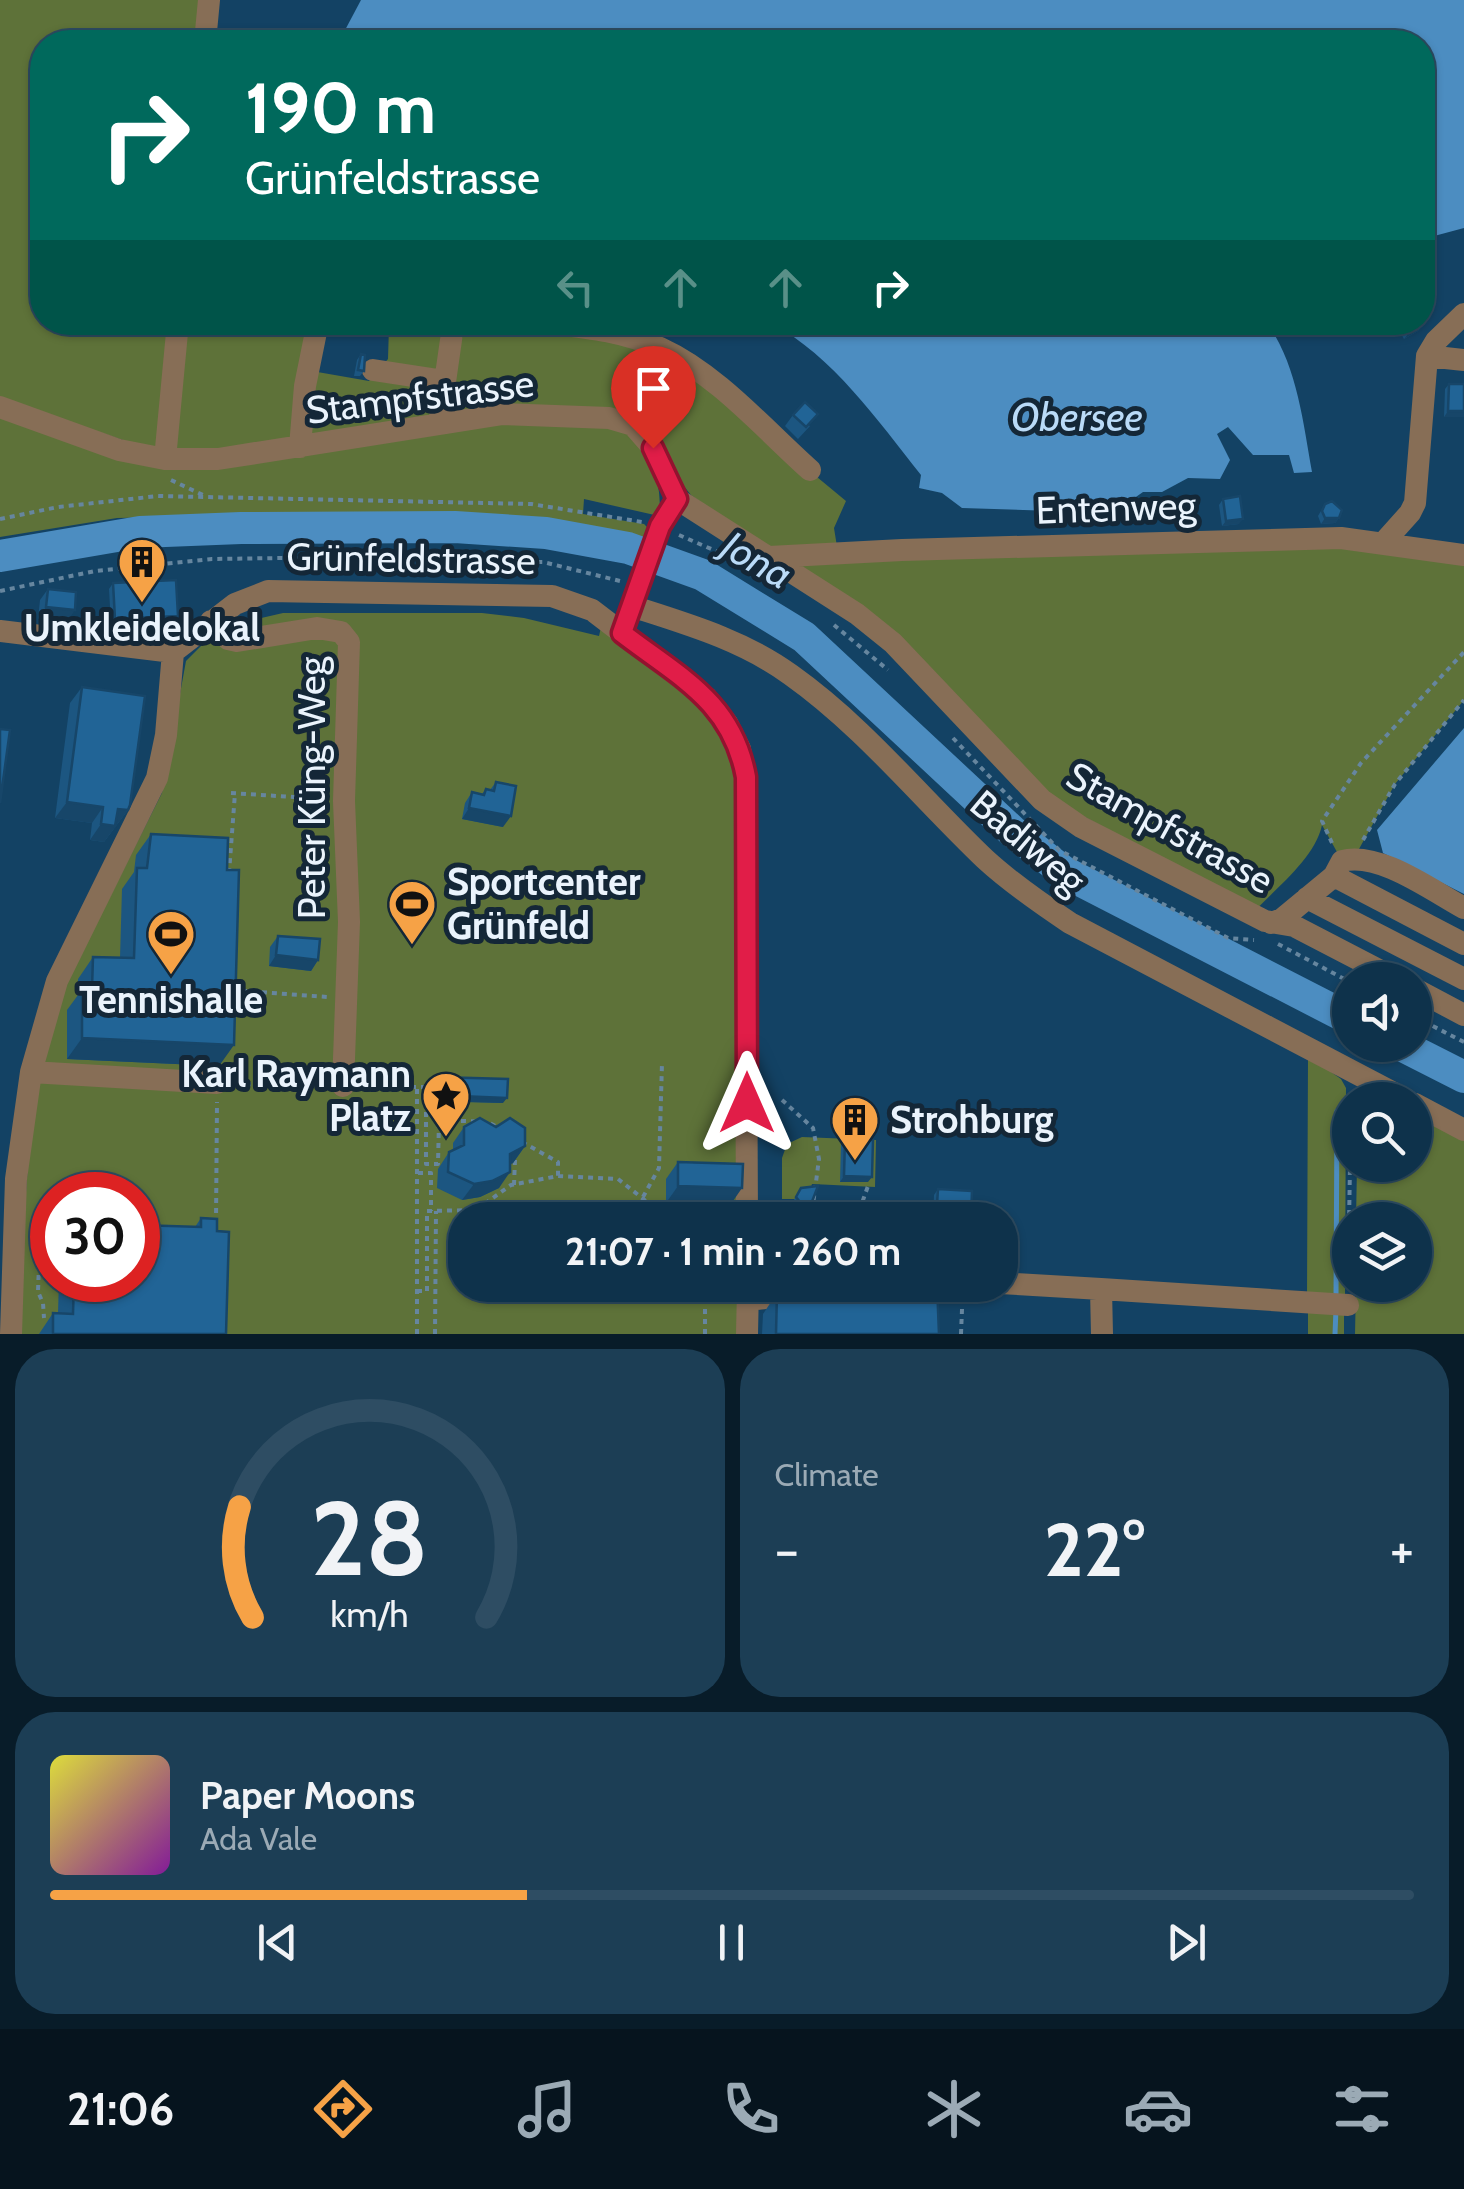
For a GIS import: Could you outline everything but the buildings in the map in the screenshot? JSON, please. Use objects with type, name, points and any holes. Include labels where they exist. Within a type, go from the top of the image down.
[{"type":"street","points":[[206,30],[210,0]]},
{"type":"street","points":[[1384,542],[1415,503],[1428,356],[1436,341],[1464,314]]},
{"type":"street","points":[[165,459],[177,335]]},
{"type":"street","points":[[300,447],[305,386],[315,335]]},
{"type":"street","points":[[438,424],[452,335]]},
{"type":"street","points":[[621,335],[661,348],[711,380],[810,470]]},
{"type":"street","points":[[1428,356],[1464,360]]},
{"type":"street","points":[[373,370],[445,381]]},
{"type":"street","name":"Stampfstrasse","points":[[0,407],[119,450],[165,459],[218,459],[522,414],[625,422],[647,438],[677,499],[856,614],[893,644],[1042,800],[1081,827],[1266,934],[1294,926],[1363,962]]},
{"type":"street","points":[[622,633],[660,526],[677,499]]},
{"type":"street","name":"Entenweg","points":[[768,556],[1342,538],[1464,554]]},
{"type":"street","name":"Grünfeldstrasse","points":[[173,652],[244,598],[268,591],[536,593],[592,610],[707,698],[740,748],[746,777],[747,1202]]},
{"type":"street","name":"Badiweg","points":[[638,592],[753,651],[792,676],[843,718],[1023,892],[1070,922],[1373,1082]]},
{"type":"street","name":"Peter Küng-Weg","points":[[210,621],[228,639],[237,641],[317,628],[336,630],[344,635],[349,650],[344,800],[350,922],[343,1086]]},
{"type":"street","points":[[0,630],[173,652],[166,735],[157,778],[57,981],[30,1072],[7,1225],[11,1334]]},
{"type":"street","points":[[1266,934],[1343,865],[1375,861],[1464,908]]},
{"type":"street","points":[[1343,865],[1464,944]]},
{"type":"street","points":[[1307,898],[1464,979]]},
{"type":"street","points":[[1432,998],[1464,1015]]},
{"type":"street","points":[[30,1072],[218,1084]]},
{"type":"street","points":[[1432,1113],[1464,1130]]},
{"type":"street","points":[[1018,1284],[1337,1304]]},
{"type":"street","points":[[1101,1289],[1102,1334]]},
{"type":"street","points":[[747,1334],[748,1302]]},
{"type":"path","points":[[0,519],[58,507],[158,496],[531,504],[660,526],[734,559]]},
{"type":"path","points":[[0,591],[95,571],[282,558],[543,562],[598,574],[638,592]]},
{"type":"path","points":[[826,618],[889,670]]},
{"type":"path","points":[[1343,865],[1322,821],[1361,764],[1464,652]]},
{"type":"path","points":[[1343,865],[1395,784],[1464,700]]},
{"type":"path","points":[[941,726],[1059,850],[1228,938],[1266,934],[1332,972]]},
{"type":"path","points":[[228,887],[233,793],[344,800]]},
{"type":"path","points":[[1228,938],[1248,931]]},
{"type":"path","points":[[228,977],[228,990],[346,999]]},
{"type":"path","points":[[1432,1025],[1464,1042]]},
{"type":"path","points":[[642,1197],[659,1168],[662,1063]]},
{"type":"path","points":[[216,1223],[218,1084],[426,1087],[426,1164],[438,1164],[439,1120],[488,1122],[502,1130]]},
{"type":"path","points":[[417,1334],[418,1087]]},
{"type":"path","points":[[782,1100],[813,1128],[819,1160],[813,1202]]},
{"type":"path","points":[[514,1185],[515,1138],[558,1162],[558,1176]]},
{"type":"path","points":[[417,1173],[431,1173],[436,1334]]},
{"type":"path","points":[[417,1291],[427,1291],[427,1211],[476,1210],[514,1185],[558,1176],[618,1179],[648,1202]]},
{"type":"path","points":[[1337,1304],[1348,1182]]},
{"type":"path","points":[[862,1202],[868,1186]]},
{"type":"path","points":[[43,1302],[42,1318],[51,1318]]},
{"type":"path","points":[[705,1302],[705,1334]]},
{"type":"path","points":[[961,1334],[962,1302]]},
{"type":"green space","points":[[0,0],[203,0],[199,30],[30,30],[30,335],[313,335],[306,370],[369,381],[388,359],[389,335],[600,335],[661,348],[846,501],[834,528],[838,553],[1225,539],[1464,555],[1464,700],[1395,784],[1354,858],[1342,861],[1322,825],[1304,860],[1255,911],[1056,801],[914,654],[691,495],[625,413],[209,451],[146,448],[0,398]]},
{"type":"green space","points":[[0,415],[147,464],[491,423],[594,423],[630,433],[657,481],[659,516],[584,499],[583,514],[644,524],[651,531],[649,540],[581,528],[488,519],[273,515],[117,518],[0,537]]},
{"type":"green space","name":"Sportcenter Grünfeld","points":[[283,613],[482,613],[524,618],[599,636],[602,623],[713,716],[735,763],[739,1202],[448,1202],[448,1302],[739,1302],[739,1334],[20,1334],[32,1110],[61,994],[162,793],[186,661],[228,619],[237,630],[257,619]]},
{"type":"green space","points":[[1308,1056],[1343,1082],[1332,1082],[1332,1182],[1346,1182],[1345,1202],[1332,1202],[1332,1297],[1307,1297]]},
{"type":"green space","points":[[1432,1121],[1464,1138],[1464,1334],[1355,1334],[1356,1302],[1432,1302],[1432,1202],[1356,1202],[1357,1182],[1432,1182]]},
{"type":"green space","points":[[802,1137],[876,1140],[875,1187],[812,1184],[807,1199],[782,1199],[782,1158],[787,1144]]},
{"type":"green space","points":[[1308,1306],[1344,1310],[1344,1334],[1308,1334]]},
{"type":"water","points":[[361,0],[1464,0],[1464,228],[1435,236],[1435,30],[345,30]]},
{"type":"water","name":"Obersee","points":[[790,335],[1274,335],[1292,375],[1312,472],[1294,473],[1289,455],[1253,455],[1228,427],[1217,434],[1230,460],[1220,479],[1188,478],[1162,492],[1143,492],[1113,513],[962,508],[942,493],[919,488],[921,475],[871,412],[834,371]]},
{"type":"water","points":[[1464,728],[1464,894],[1383,853],[1377,830]]},
{"type":"waterway","name":"Jona","points":[[0,556],[140,532],[241,528],[455,527],[546,533],[628,548],[703,575],[804,637],[1012,831],[1064,872],[1332,1010]]},
{"type":"waterway","name":"Jona","points":[[1432,1061],[1464,1077]]},
{"type":"waterway","points":[[1337,1182],[1337,1202]]},
{"type":"waterway","points":[[1335,1334],[1336,1309]]},
{"type":"place","name":"Umkleidelokal","points":[[142,604]]},
{"type":"place","name":"Sportcenter Grünfeld","points":[[412,946]]},
{"type":"place","name":"Tennishalle","points":[[171,976]]},
{"type":"place","name":"Karl Raymann Platz","points":[[446,1138]]},
{"type":"place","name":"Strohburg","points":[[855,1162]]},
{"type":"route","points":[[653,448],[677,499],[660,526],[622,633],[707,698],[740,748],[746,777],[747,1103]]}]
